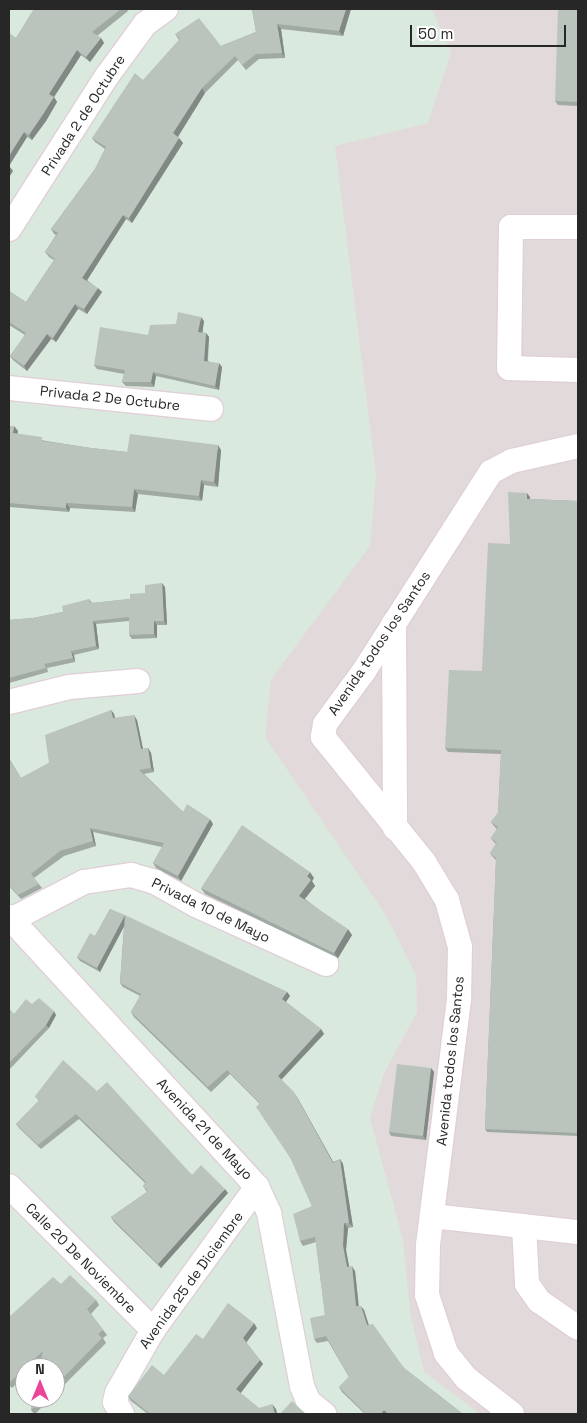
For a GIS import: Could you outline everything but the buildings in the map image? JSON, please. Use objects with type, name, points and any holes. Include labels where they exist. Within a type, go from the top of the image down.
[{"type":"street","name":"Privada 2 de Octubre","points":[[9,229],[107,76],[145,24],[166,9]]},
{"type":"street","points":[[578,227],[512,226],[509,368],[578,370]]},
{"type":"street","name":"Privada 2 De Octubre","points":[[9,388],[211,409]]},
{"type":"street","name":"Avenida todos los Santos","points":[[512,1414],[466,1378],[446,1353],[427,1295],[432,1216],[459,998],[460,947],[448,900],[395,828],[323,737],[324,724],[394,623],[491,472],[512,461],[578,446]]},
{"type":"street","points":[[394,623],[395,828]]},
{"type":"street","points":[[9,702],[69,687],[138,681]]},
{"type":"street","name":"Privada 10 de Mayo","points":[[10,919],[84,882],[130,876],[155,882],[196,905],[326,964]]},
{"type":"street","name":"Avenida 21 de Mayo","points":[[10,919],[257,1187],[269,1213],[302,1386],[308,1401],[324,1414]]},
{"type":"street","name":"Calle 20 De Noviembre","points":[[9,1186],[153,1330]]},
{"type":"street","name":"Avenida 25 de Diciembre","points":[[118,1408],[153,1330],[257,1187]]},
{"type":"street","points":[[432,1216],[578,1232]]},
{"type":"street","points":[[524,1226],[527,1284],[539,1301],[578,1328]]},
{"type":"shaded area","points":[[432,9],[578,9],[578,1414],[480,1414],[424,1372],[410,1313],[403,1240],[370,1118],[384,1073],[417,1012],[416,975],[387,917],[265,737],[271,679],[370,546],[376,476],[335,146],[428,123],[451,53]]}]
